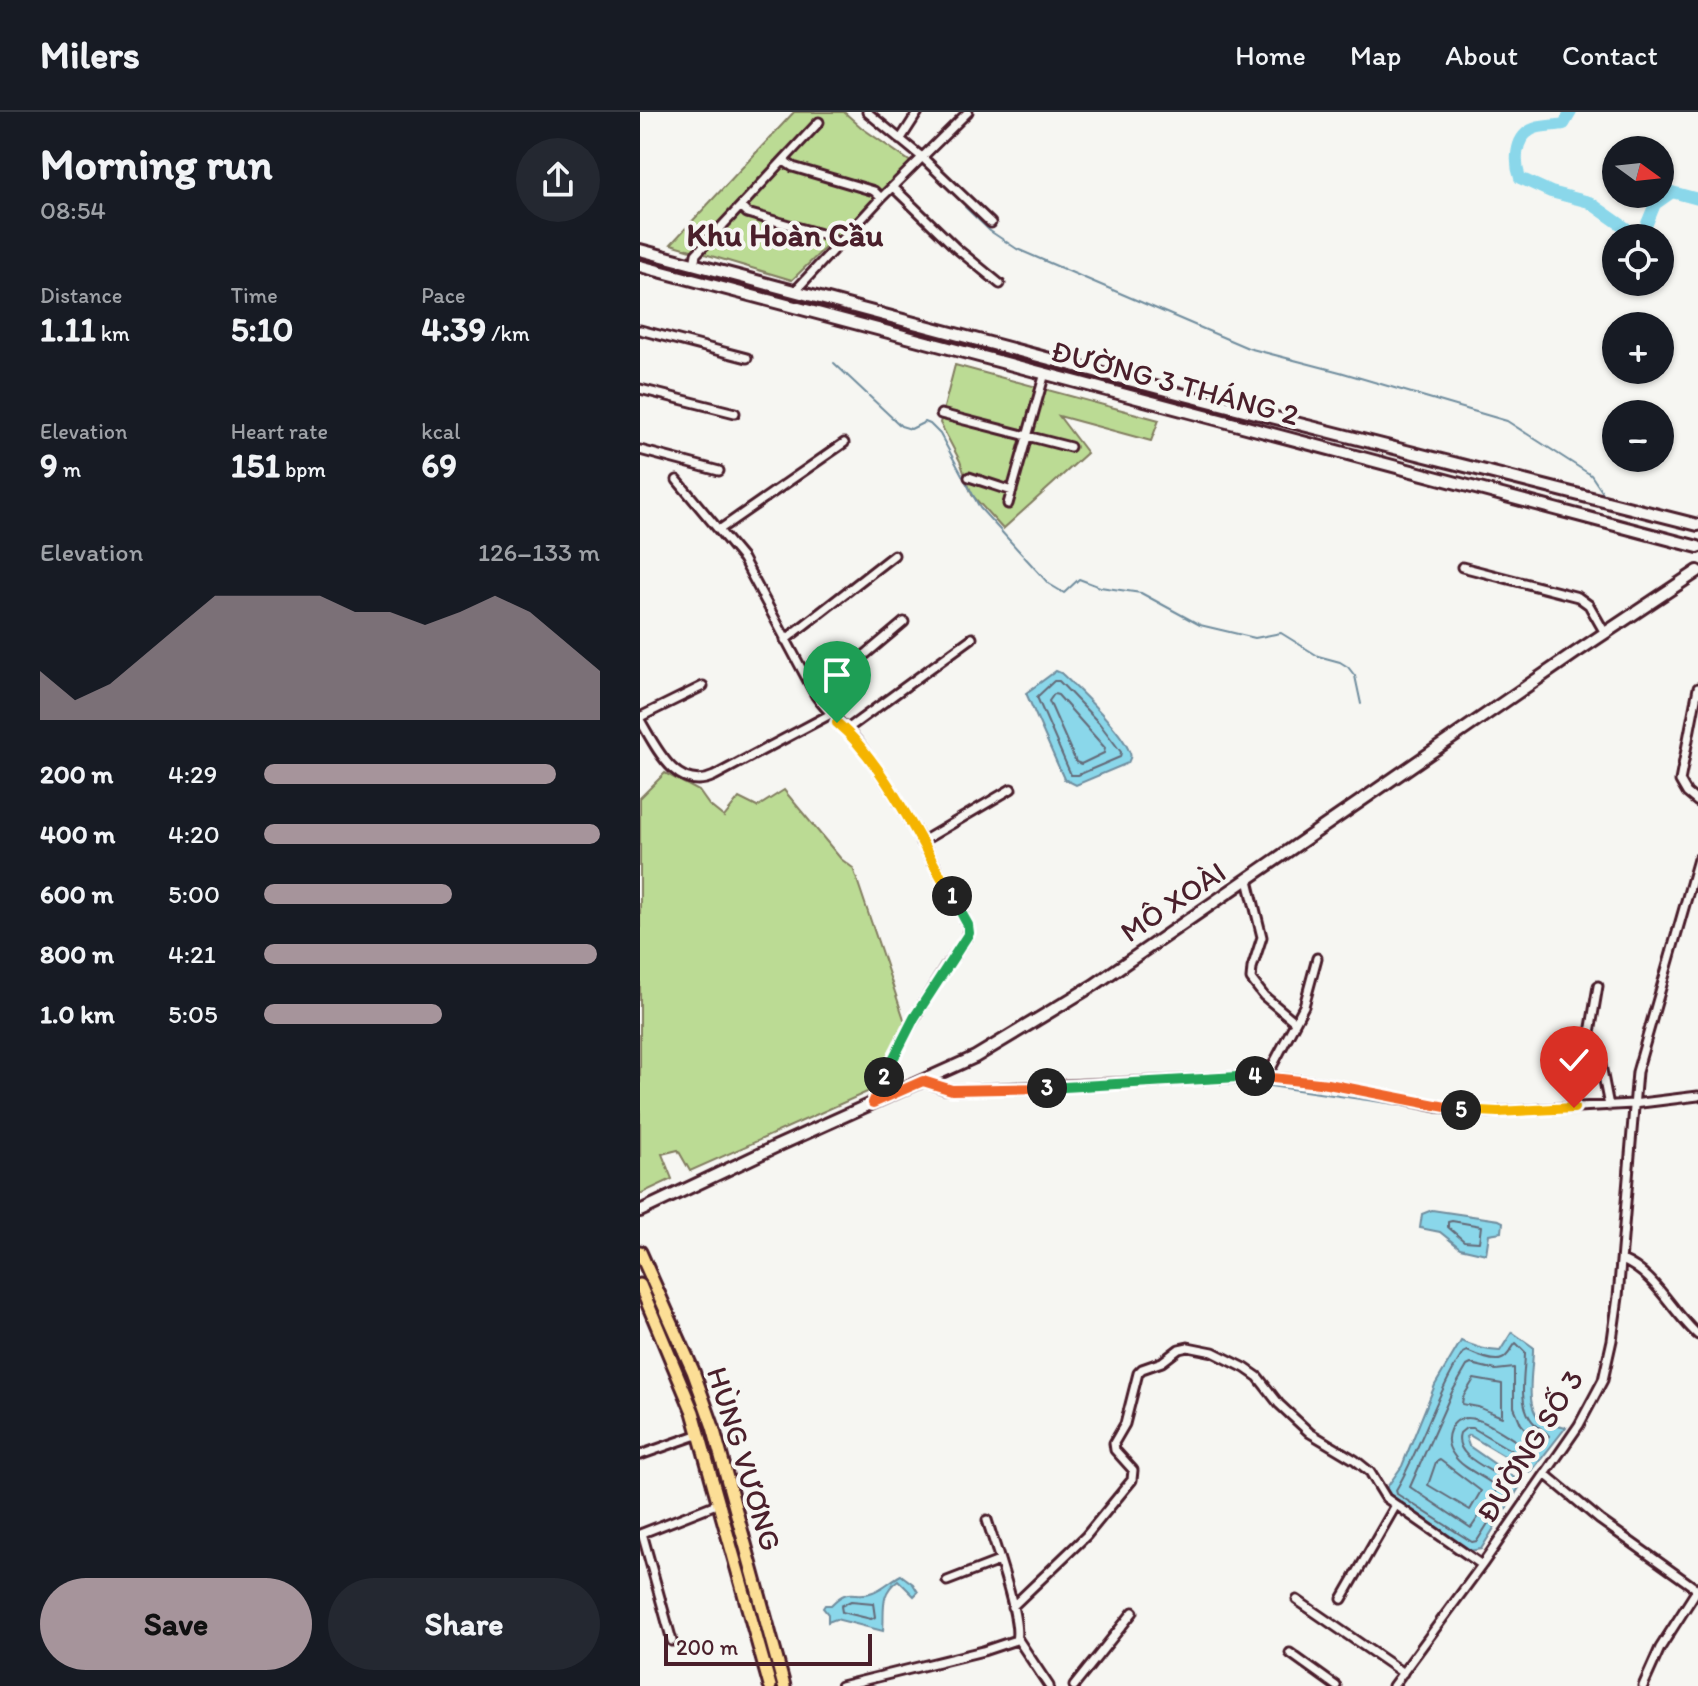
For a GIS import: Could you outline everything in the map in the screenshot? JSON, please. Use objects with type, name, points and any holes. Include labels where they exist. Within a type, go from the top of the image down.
[{"type":"main road","name":"ĐƯỜNG 3 THÁNG 2","points":[[640,250],[1185,395],[1698,525]]},
{"type":"main road","name":"ĐƯỜNG 3 THÁNG 2","points":[[640,266],[1698,547]]},
{"type":"main road","points":[[907,337],[911,320]]},
{"type":"main road","points":[[1180,410],[1185,395]]},
{"type":"main road","points":[[1521,500],[1525,483]]},
{"type":"main road","name":"MÔ XOÀI","points":[[640,1211],[1013,1037],[1698,571]]},
{"type":"main road","name":"HÙNG VƯƠNG","points":[[640,1252],[693,1371],[713,1427],[784,1686]]},
{"type":"main road","name":"HÙNG VƯƠNG","points":[[640,1285],[684,1386],[700,1434],[770,1686]]},
{"type":"street","points":[[867,112],[923,158],[991,223]]},
{"type":"street","points":[[900,140],[918,112]]},
{"type":"street","points":[[795,291],[881,198],[968,112]]},
{"type":"street","points":[[694,265],[696,254],[819,122]]},
{"type":"street","points":[[784,161],[793,167],[874,191],[881,198]]},
{"type":"street","points":[[894,188],[956,248],[1000,284]]},
{"type":"street","points":[[741,207],[747,213],[831,237],[838,244]]},
{"type":"street","points":[[640,330],[747,358]]},
{"type":"street","points":[[1008,504],[1045,373]]},
{"type":"street","points":[[640,389],[735,413]]},
{"type":"street","points":[[941,414],[1070,447]]},
{"type":"street","points":[[719,530],[844,443]]},
{"type":"street","points":[[640,450],[719,471]]},
{"type":"street","points":[[969,477],[1012,491]]},
{"type":"street","points":[[677,480],[750,571],[816,696],[829,715],[864,750],[968,925],[969,933],[914,1018],[891,1060],[873,1103]]},
{"type":"street","points":[[785,640],[894,555]]},
{"type":"street","points":[[1462,567],[1578,597],[1589,605],[1605,633]]},
{"type":"street","points":[[816,696],[904,622]]},
{"type":"street","points":[[846,730],[972,638]]},
{"type":"street","points":[[703,686],[640,718],[669,767],[679,774],[701,780],[829,715]]},
{"type":"street","points":[[1698,688],[1690,743],[1680,778],[1683,788],[1698,802]]},
{"type":"street","points":[[921,842],[1011,789]]},
{"type":"street","name":"ĐƯỜNG SỐ 3","points":[[1393,1686],[1545,1474],[1588,1411],[1603,1380],[1612,1340],[1622,1260],[1633,1104],[1644,1040],[1698,859]]},
{"type":"street","points":[[1248,880],[1262,937],[1251,979],[1264,996],[1294,1021]]},
{"type":"street","points":[[1267,1076],[1304,1006],[1317,958]]},
{"type":"street","points":[[1598,986],[1589,1039],[1600,1062],[1609,1106]]},
{"type":"street","points":[[923,1081],[957,1090],[1267,1076],[1481,1112],[1609,1106],[1698,1096]]},
{"type":"street","points":[[1622,1260],[1638,1267],[1698,1335]]},
{"type":"street","points":[[1012,1607],[1043,1580],[1101,1519],[1132,1480],[1133,1470],[1113,1445],[1125,1424],[1138,1373],[1183,1348],[1194,1347],[1213,1352],[1252,1372],[1279,1404],[1310,1433],[1370,1472],[1383,1494],[1396,1505],[1482,1565]]},
{"type":"street","points":[[640,1455],[700,1434]]},
{"type":"street","points":[[1545,1474],[1600,1520],[1697,1590],[1660,1648],[1643,1686]]},
{"type":"street","points":[[672,1641],[641,1533],[719,1503]]},
{"type":"street","points":[[1342,1599],[1396,1505]]},
{"type":"street","points":[[987,1520],[1012,1607],[1017,1638],[1049,1686]]},
{"type":"street","points":[[947,1581],[999,1561]]},
{"type":"street","points":[[1297,1600],[1403,1673]]},
{"type":"street","points":[[1074,1686],[1133,1612]]},
{"type":"street","points":[[841,1686],[983,1651],[1017,1638]]},
{"type":"street","points":[[1290,1653],[1336,1686]]},
{"type":"green space","points":[[794,112],[844,112],[912,163],[792,280],[671,244]]},
{"type":"green space","points":[[955,365],[1159,420],[1151,441],[1059,416],[1087,453],[1003,529],[972,495],[960,461],[940,423]]},
{"type":"green space","points":[[665,773],[699,791],[709,805],[724,817],[739,798],[757,807],[784,790],[841,859],[853,868],[905,1022],[874,1089],[690,1171],[678,1150],[662,1154],[672,1179],[640,1194],[640,798]]},
{"type":"water","points":[[1056,671],[1078,689],[1117,732],[1130,753],[1128,763],[1076,785],[1064,779],[1026,693]]},
{"type":"water","points":[[1432,1210],[1499,1220],[1503,1222],[1502,1232],[1489,1234],[1486,1254],[1460,1248],[1440,1232],[1420,1228],[1422,1214]]},
{"type":"water","points":[[1512,1332],[1533,1347],[1530,1389],[1538,1417],[1546,1423],[1566,1427],[1531,1472],[1469,1435],[1466,1437],[1469,1446],[1522,1483],[1481,1549],[1469,1551],[1390,1498],[1385,1490],[1402,1466],[1435,1385],[1461,1341],[1500,1351]]},
{"type":"water","points":[[901,1575],[918,1592],[914,1596],[898,1580],[892,1585],[885,1597],[883,1631],[836,1619],[828,1622],[828,1614],[823,1608],[825,1605],[831,1605],[843,1595],[873,1592]]},
{"type":"waterway","points":[[1571,112],[1564,124],[1538,127],[1521,139],[1517,152],[1520,178],[1551,192],[1589,202],[1620,224]]},
{"type":"waterway","points":[[1647,224],[1655,204],[1672,192],[1698,199]]},
{"type":"waterway","points":[[965,207],[990,231],[1017,249],[1248,348],[1507,421],[1591,475],[1603,493]]},
{"type":"waterway","points":[[834,363],[901,426],[911,429],[925,422],[940,434],[980,508],[1049,584],[1064,593],[1079,579],[1100,587],[1141,593],[1200,625],[1255,638],[1281,633],[1318,656],[1348,667],[1355,676],[1361,704]]},
{"type":"waterway","points":[[1022,1091],[1248,1083],[1430,1109]]},
{"type":"waterway","points":[[1648,1107],[1698,1100]]},
{"type":"waterway","points":[[1448,1112],[1480,1116],[1625,1109]]},
{"type":"district","name":"Khu Hoàn Cầu","points":[[785,235]]},
{"type":"route","points":[[837,723],[859,743],[903,810],[969,929],[914,1018],[891,1060],[873,1103],[923,1081],[957,1090],[1267,1076],[1481,1112],[1574,1108]]}]
